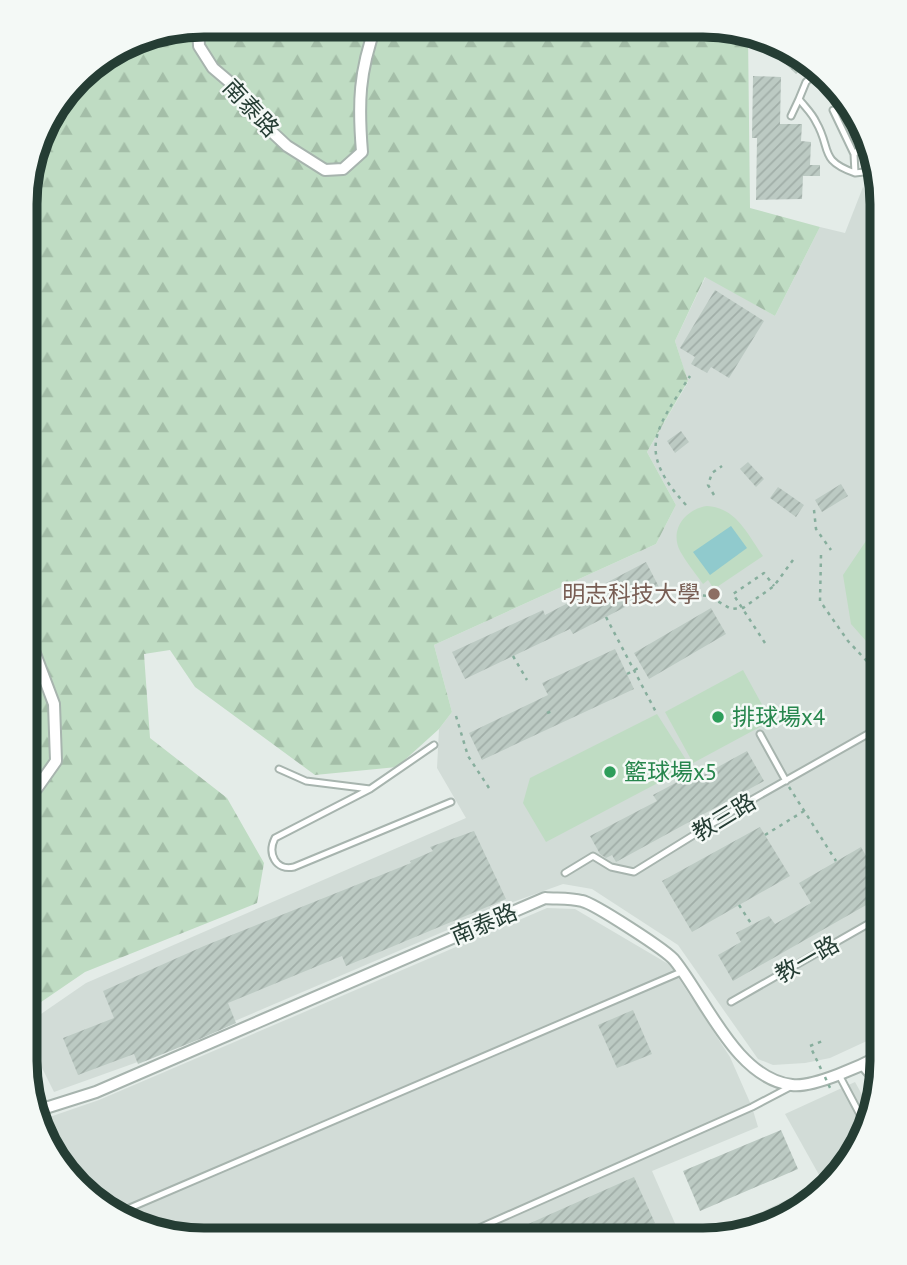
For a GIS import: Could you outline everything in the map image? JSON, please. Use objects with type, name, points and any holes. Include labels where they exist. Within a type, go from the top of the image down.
[{"type":"street","name":"南泰路","points":[[199,37],[199,46],[213,68],[239,90],[257,118],[287,146],[325,170],[343,169],[362,152],[360,97],[365,56],[372,37]]},
{"type":"street","points":[[37,659],[54,704],[56,761],[37,788]]},
{"type":"street","name":"南泰路","points":[[43,1109],[96,1093],[545,898],[583,901],[674,959],[745,1060],[764,1077],[793,1086]]},
{"type":"street","points":[[793,1086],[814,1082],[870,1061]]},
{"type":"lane","points":[[791,116],[806,82],[811,77]]},
{"type":"lane","points":[[799,99],[817,122],[828,158],[855,173],[867,170]]},
{"type":"lane","points":[[834,110],[854,155],[855,173]]},
{"type":"lane","points":[[854,155],[861,149]]},
{"type":"lane","name":"教三路","points":[[565,873],[593,856],[611,867],[634,872],[870,733]]},
{"type":"lane","points":[[760,734],[786,781]]},
{"type":"lane","points":[[435,745],[370,789],[275,838],[271,847],[272,855],[278,866],[286,869],[294,867],[451,802]]},
{"type":"lane","points":[[279,769],[306,781],[370,789]]},
{"type":"lane","name":"教一路","points":[[731,1002],[870,923]]},
{"type":"lane","points":[[127,1209],[682,971]]},
{"type":"lane","points":[[861,1066],[869,1076]]},
{"type":"lane","points":[[838,1073],[861,1116]]},
{"type":"lane","points":[[479,1228],[752,1107],[793,1086]]},
{"type":"path","points":[[686,505],[669,486],[657,465],[654,447],[662,424],[690,376]]},
{"type":"path","points":[[714,495],[708,485],[712,473],[722,466]]},
{"type":"path","points":[[814,510],[816,528],[831,550]]},
{"type":"path","points":[[821,555],[820,601],[848,641],[870,664]]},
{"type":"path","points":[[686,594],[709,596],[731,609],[743,608],[774,586],[793,560]]},
{"type":"path","points":[[765,643],[733,594],[764,573],[774,586]]},
{"type":"path","points":[[606,617],[657,714]]},
{"type":"path","points":[[513,656],[527,680]]},
{"type":"path","points":[[627,674],[642,666]]},
{"type":"path","points":[[547,713],[555,710]]},
{"type":"path","points":[[456,716],[468,756],[489,789]]},
{"type":"path","points":[[786,781],[836,861]]},
{"type":"path","points":[[765,835],[805,811]]},
{"type":"path","points":[[740,905],[752,925]]},
{"type":"path","points":[[825,1040],[810,1046],[831,1090]]},
{"type":"shaded area","name":"明志科技大學","points":[[863,187],[870,194],[870,1040],[830,1058],[805,1063],[773,1065],[758,1059],[678,945],[592,889],[563,884],[513,902],[146,1059],[54,1092],[37,1058],[37,1017],[86,983],[466,818],[437,768],[439,729],[452,712],[434,645],[656,544],[676,505],[647,452],[688,382],[675,341],[706,276],[775,316],[820,227],[845,233]]},
{"type":"shaded area","points":[[547,908],[575,909],[670,965],[730,1057],[758,1127],[652,1171],[677,1228],[203,1228],[160,1223],[140,1216],[102,1194],[71,1163],[47,1118],[99,1100]]},
{"type":"shaded area","points":[[855,1082],[865,1100],[853,1135],[842,1154],[821,1179],[785,1114]]},
{"type":"shaded area","points":[[813,1187],[767,1216],[734,1225]]},
{"type":"green space","points":[[704,37],[748,42],[750,208],[820,227],[775,316],[705,277],[675,341],[688,381],[647,452],[676,505],[656,544],[434,645],[452,712],[439,729],[397,767],[315,775],[195,687],[170,650],[144,654],[150,738],[227,798],[264,863],[257,903],[85,972],[37,1005],[37,203],[42,160],[49,140],[65,111],[94,78],[120,59],[160,42],[182,38]]},
{"type":"green space","points":[[707,506],[734,517],[763,556],[714,589],[708,580],[703,584],[682,555],[677,543],[678,528],[686,516]]},
{"type":"green space","points":[[870,535],[870,645],[851,624],[843,575]]},
{"type":"green space","name":"排球場x4","points":[[743,670],[771,721],[693,763],[665,712]]},
{"type":"green space","name":"籃球場x5","points":[[657,714],[690,766],[546,842],[523,803],[530,778]]},
{"type":"water","points":[[731,526],[747,548],[710,575],[693,552]]},
{"type":"building","points":[[774,52],[808,74],[804,77],[799,71],[796,74]]},
{"type":"building","points":[[753,76],[781,77],[780,124],[802,124],[801,141],[811,142],[810,165],[820,165],[820,176],[803,176],[802,199],[756,200],[757,138],[752,138]]},
{"type":"building","points":[[715,290],[764,321],[729,378],[711,367],[707,373],[691,364],[695,357],[680,348]]},
{"type":"building","points":[[681,431],[689,442],[675,453],[667,441]]},
{"type":"building","points":[[748,462],[764,479],[756,487],[740,469]]},
{"type":"building","points":[[841,484],[848,496],[822,512],[815,500]]},
{"type":"building","points":[[778,487],[804,505],[796,517],[770,498]]},
{"type":"building","points":[[646,562],[660,589],[573,634],[570,629],[465,679],[452,652],[543,610],[545,615]]},
{"type":"building","points":[[711,608],[726,634],[649,679],[634,653]]},
{"type":"building","points":[[615,649],[634,689],[482,760],[469,733],[548,695],[542,683]]},
{"type":"building","points":[[747,751],[764,781],[616,862],[612,855],[606,858],[600,854],[590,836],[657,801],[653,795],[681,780],[685,785]]},
{"type":"building","points":[[760,827],[790,876],[692,932],[662,881]]},
{"type":"building","points":[[474,831],[506,899],[346,966],[342,956],[228,1003],[236,1023],[200,1039],[138,1064],[134,1054],[78,1075],[63,1038],[114,1018],[103,991],[204,946],[411,863],[410,861],[433,851],[430,847]]},
{"type":"building","points":[[861,847],[870,863],[870,903],[733,981],[718,955],[741,942],[736,933],[769,916],[775,924],[811,903],[799,883]]},
{"type":"building","points":[[633,1010],[652,1054],[617,1068],[598,1025]]},
{"type":"building","points":[[781,1130],[798,1169],[700,1211],[683,1171]]},
{"type":"building","points":[[634,1177],[655,1223],[643,1228],[519,1228]]},
{"type":"place","name":"明志科技大學","points":[[714,594]]},
{"type":"place","name":"排球場x4","points":[[718,717]]},
{"type":"place","name":"籃球場x5","points":[[610,772]]}]
